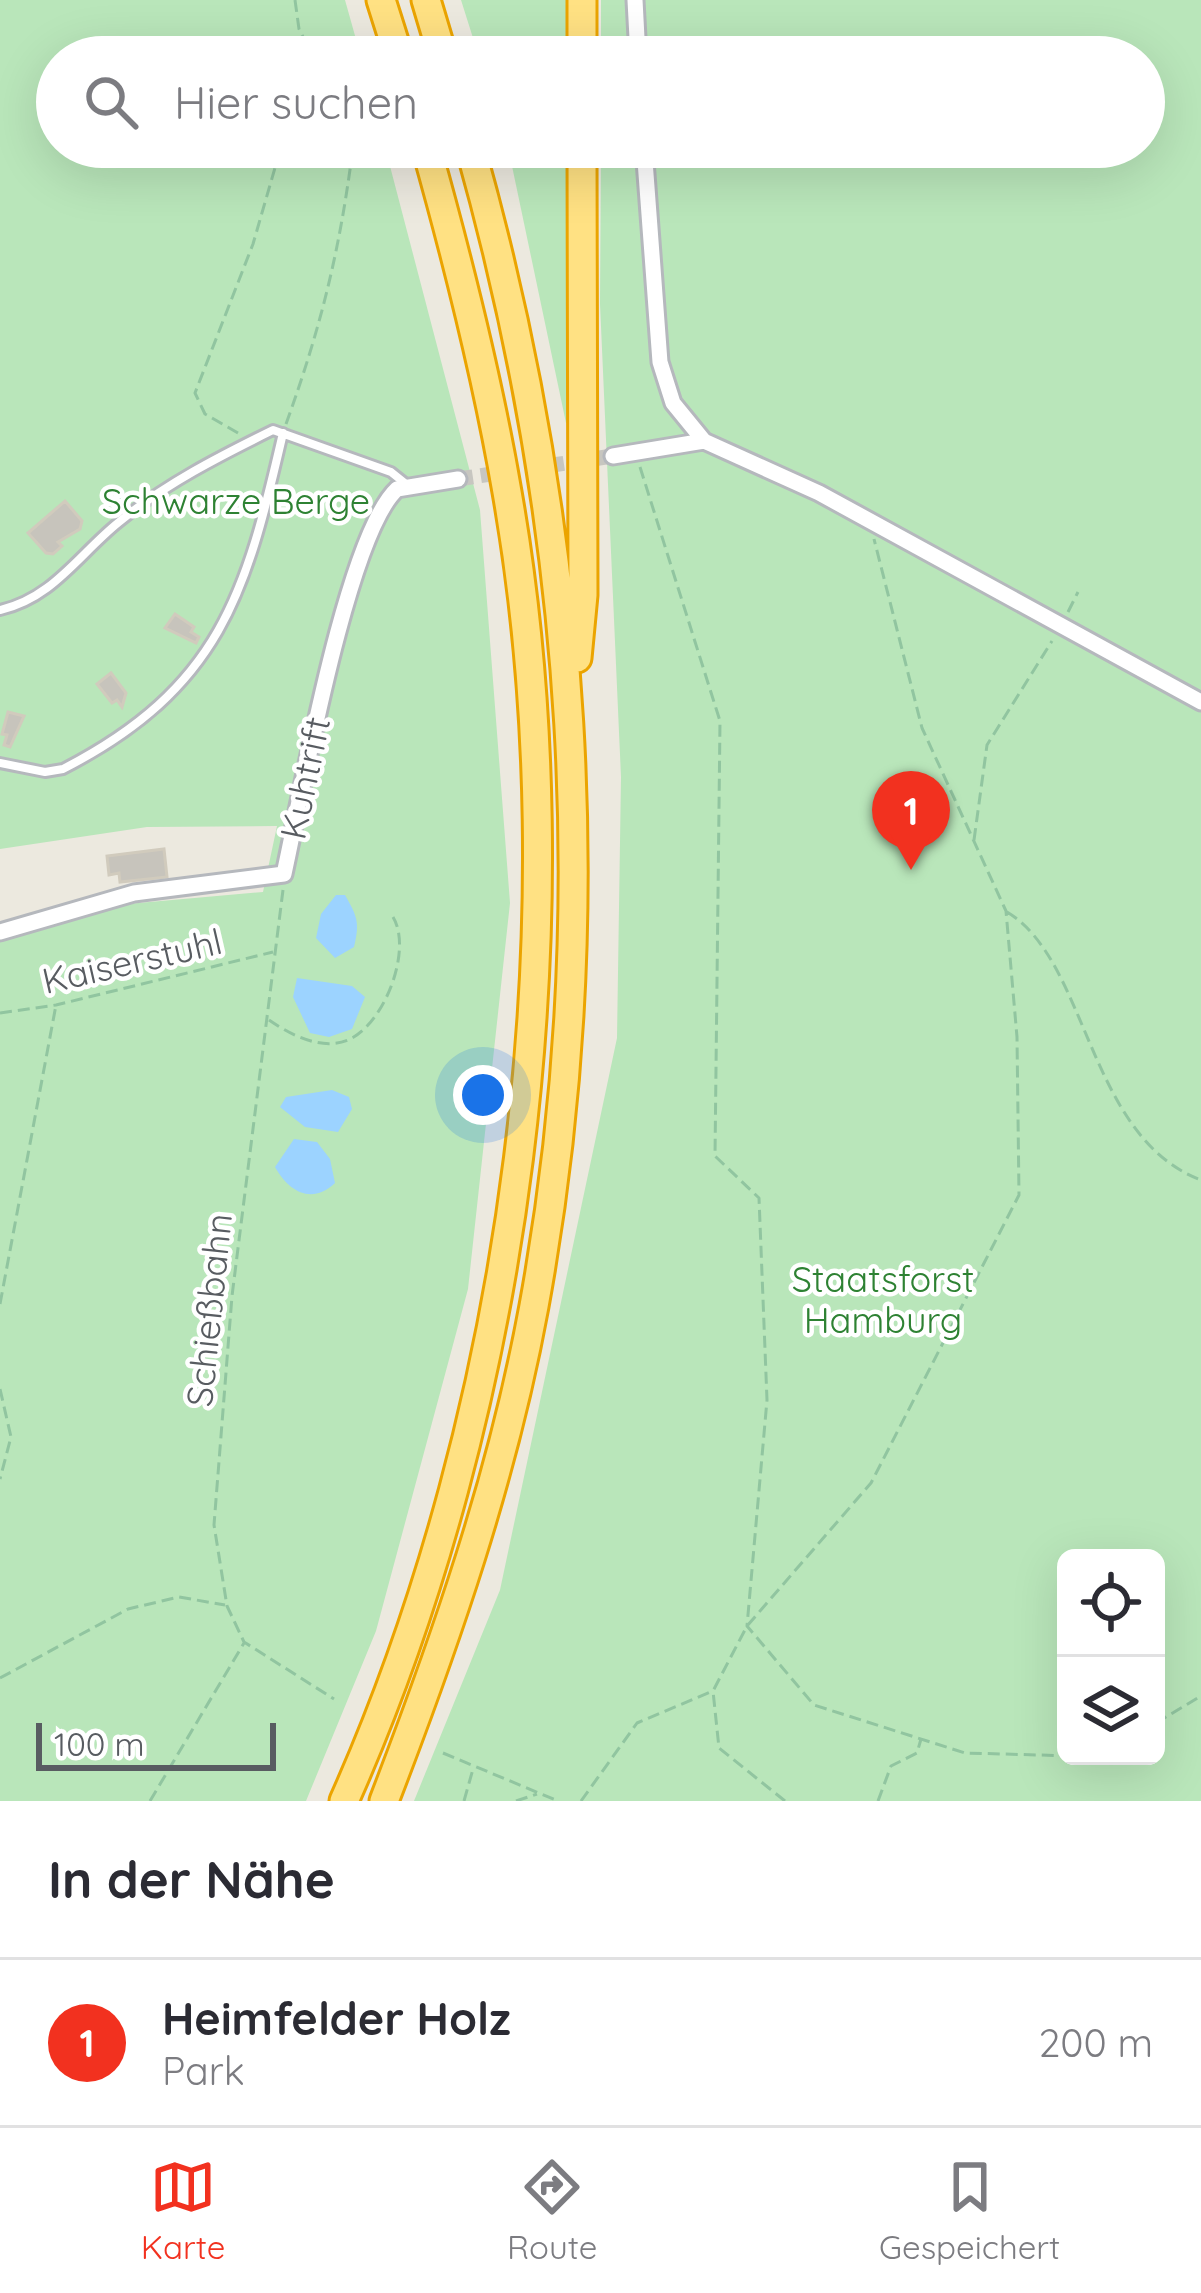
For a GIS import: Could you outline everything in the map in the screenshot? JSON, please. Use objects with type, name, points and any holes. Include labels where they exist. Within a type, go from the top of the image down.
[{"type":"highway","points":[[381,0],[392,36]]},
{"type":"highway","points":[[426,0],[437,36]]},
{"type":"highway","points":[[582,0],[582,36]]},
{"type":"highway","points":[[344,1801],[401,1661],[469,1427],[500,1280],[529,1038],[532,713],[508,496],[468,301],[432,168]]},
{"type":"highway","points":[[475,168],[520,342],[544,472],[572,716]]},
{"type":"highway","points":[[384,1801],[431,1678],[479,1528],[534,1307],[555,1166],[573,976],[572,716],[583,595],[582,168]]},
{"type":"street","points":[[635,0],[637,36]]},
{"type":"street","points":[[646,168],[660,362],[673,404],[704,440],[879,526],[1201,702]]},
{"type":"street","points":[[613,457],[704,440]]},
{"type":"street","points":[[407,485],[458,478]]},
{"type":"street","name":"Kuhtrift","points":[[0,932],[134,893],[284,874],[317,722],[368,531],[386,499],[407,485]]},
{"type":"lane","points":[[0,763],[45,772],[63,769],[194,671],[235,608],[283,433]]},
{"type":"lane","points":[[0,610],[47,590],[117,523],[263,435],[283,433],[391,472],[407,485]]},
{"type":"path","points":[[295,0],[302,36]]},
{"type":"path","points":[[263,435],[248,437],[205,414],[195,393],[253,244],[275,168]]},
{"type":"path","points":[[283,433],[318,341],[342,236],[350,168]]},
{"type":"path","points":[[636,454],[720,721],[716,1156],[759,1198],[767,1400],[747,1626],[814,1705],[965,1753],[1057,1755]]},
{"type":"path","points":[[784,1801],[719,1748],[713,1690],[747,1626],[872,1483],[1019,1195],[1017,1037],[1006,911],[922,728],[874,555],[879,526]]},
{"type":"path","points":[[974,842],[987,745],[1078,592]]},
{"type":"path","name":"Schießbahn","points":[[244,1642],[227,1606],[214,1525],[221,1419],[284,874]]},
{"type":"path","points":[[1006,911],[1035,928],[1112,1094],[1175,1170],[1201,1180]]},
{"type":"path","points":[[268,1019],[304,1040],[326,1044],[355,1037],[378,1010],[395,974],[398,924],[393,916]]},
{"type":"path","name":"Kaiserstuhl","points":[[0,1013],[56,1005],[275,952]]},
{"type":"path","points":[[0,1304],[56,1005]]},
{"type":"path","points":[[0,1388],[11,1436],[0,1479]]},
{"type":"path","points":[[0,1678],[128,1609],[179,1598],[227,1606]]},
{"type":"path","points":[[150,1801],[244,1642],[334,1699]]},
{"type":"path","points":[[581,1801],[637,1724],[713,1690]]},
{"type":"path","points":[[1165,1718],[1201,1696]]},
{"type":"path","points":[[878,1801],[890,1766],[917,1753],[921,1739]]},
{"type":"path","points":[[443,1753],[558,1801]]},
{"type":"path","points":[[464,1801],[472,1789],[474,1766]]},
{"type":"path","points":[[516,1801],[540,1793]]},
{"type":"green space","name":"Schwarze Berge","points":[[0,0],[345,0],[355,36],[36,36],[36,168],[390,168],[480,510],[510,903],[468,1289],[376,1631],[306,1801],[0,1801],[0,937],[116,905],[263,892],[277,826],[147,827],[0,849]]},
{"type":"green space","points":[[461,0],[573,0],[572,36],[472,36]]},
{"type":"green space","name":"Staatsforst Hamburg","points":[[601,0],[1201,0],[1201,1801],[414,1801],[500,1590],[617,1038],[621,777],[600,304],[601,168],[1165,168],[1165,36],[601,36]]},
{"type":"green space","points":[[512,168],[572,168],[571,423],[566,423]]},
{"type":"water","points":[[336,895],[345,895],[357,925],[354,947],[335,958],[316,938],[321,914]]},
{"type":"water","points":[[297,978],[352,986],[365,997],[352,1029],[329,1037],[310,1033],[293,997]]},
{"type":"water","points":[[332,1090],[349,1097],[352,1109],[338,1132],[305,1127],[280,1107],[286,1097]]},
{"type":"water","points":[[294,1139],[317,1142],[330,1159],[335,1183],[326,1190],[302,1193],[275,1167]]},
{"type":"building","points":[[65,501],[82,521],[80,529],[58,542],[62,546],[53,554],[46,553],[28,533]]},
{"type":"building","points":[[175,614],[194,627],[191,632],[199,637],[196,643],[165,628]]},
{"type":"building","points":[[111,673],[126,693],[122,707],[117,700],[112,703],[97,684]]},
{"type":"building","points":[[8,712],[24,716],[10,747],[4,745],[7,735],[2,734]]},
{"type":"building","points":[[164,849],[167,877],[120,882],[119,873],[109,875],[107,856]]},
{"type":"tunnel","points":[[458,479],[613,456]]},
{"type":"place","name":"Heimfelder Holz","points":[[911,870]]}]
